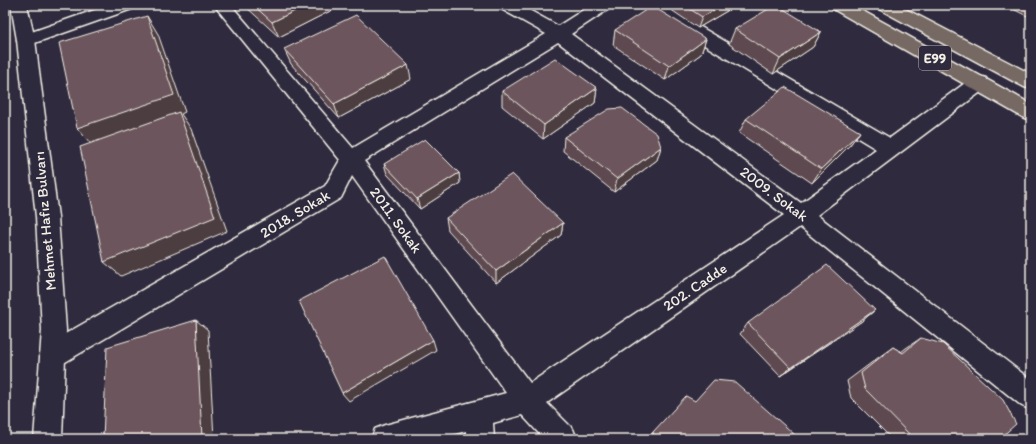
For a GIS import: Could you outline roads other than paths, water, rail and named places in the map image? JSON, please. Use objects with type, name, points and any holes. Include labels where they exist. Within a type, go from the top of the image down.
[{"type":"highway","name":"E99","points":[[839,5],[1031,113]]},
{"type":"highway","name":"E99","points":[[893,7],[1031,82]]},
{"type":"street","name":"Mehmet Hafız Bulvarı","points":[[18,5],[26,40],[47,217],[54,330],[48,439]]},
{"type":"street","points":[[26,40],[126,5]]},
{"type":"street","name":"2011. Sokak","points":[[222,5],[351,159],[527,401],[563,439]]},
{"type":"street","name":"2009. Sokak","points":[[507,5],[559,34],[801,215],[1031,397]]},
{"type":"street","points":[[351,159],[559,34],[603,5]]},
{"type":"street","points":[[652,5],[891,148]]},
{"type":"street","name":"202. Cadde","points":[[385,439],[479,426],[527,401],[801,215],[978,83]]},
{"type":"street","name":"2018. Sokak","points":[[53,355],[334,192],[351,159]]}]
